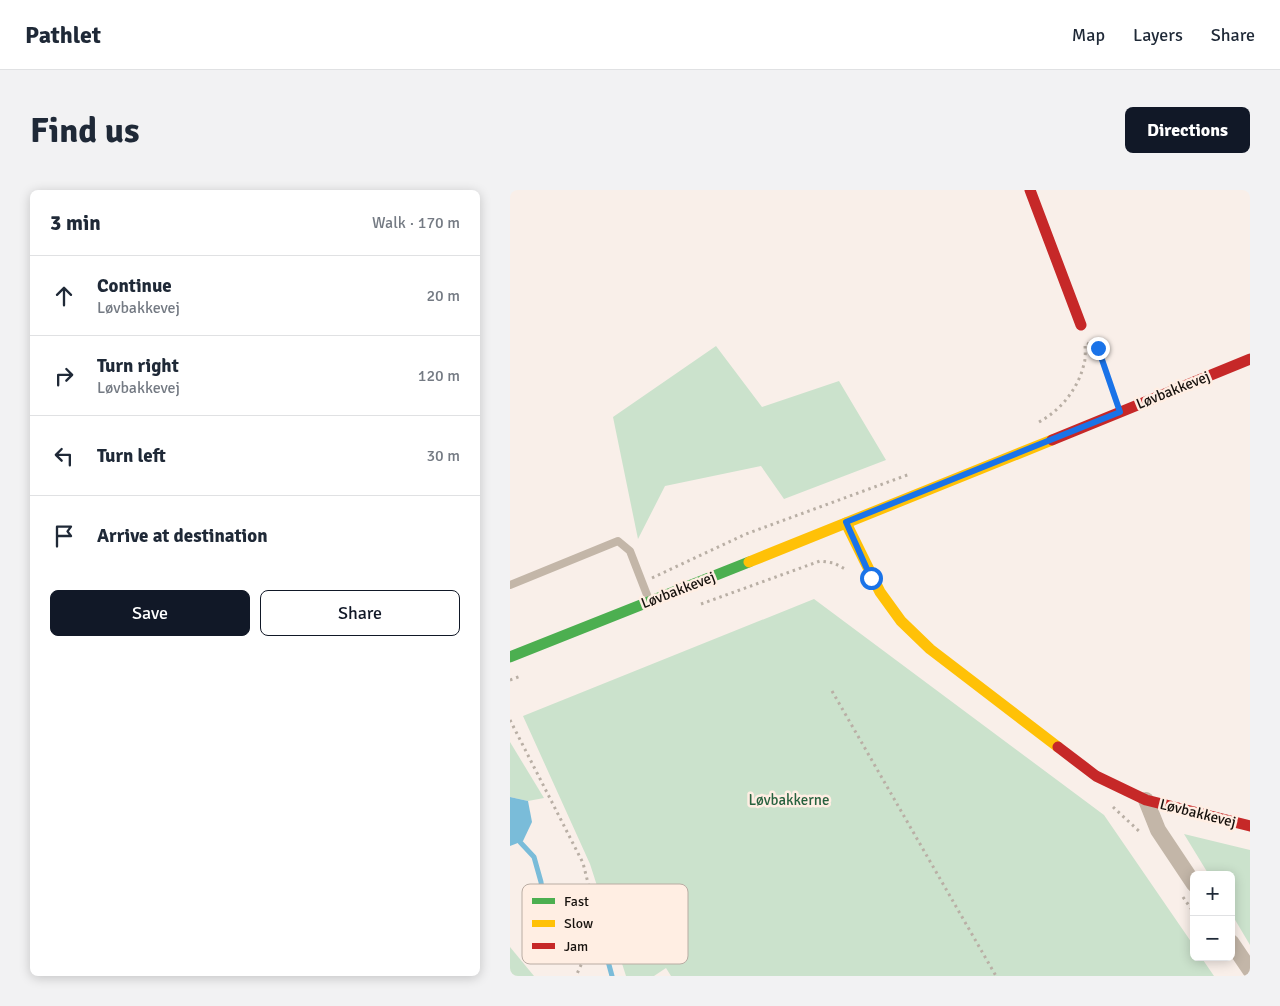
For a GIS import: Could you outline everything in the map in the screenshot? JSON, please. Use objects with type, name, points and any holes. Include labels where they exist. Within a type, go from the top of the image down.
[{"type":"street","points":[[1030,190],[1081,325]]},
{"type":"street","name":"Løvbakkevej","points":[[510,656],[1250,359]]},
{"type":"street","name":"Løvbakkevej","points":[[846,522],[880,594],[890,610],[918,640],[1096,776],[1146,800],[1250,826]]},
{"type":"street","name":"Løvbakkevej","points":[[1146,800],[1158,830],[1188,890]]},
{"type":"street","points":[[1235,948],[1250,970]]},
{"type":"lane","points":[[510,585],[618,542],[630,551],[650,601]]},
{"type":"path","points":[[1035,424],[1053,414],[1072,392],[1084,364],[1085,342],[1098,348],[1120,412]]},
{"type":"path","points":[[643,582],[746,534],[910,474]]},
{"type":"path","points":[[700,604],[820,561],[834,563],[844,568],[850,575]]},
{"type":"path","points":[[510,680],[528,673]]},
{"type":"path","points":[[832,691],[996,976]]},
{"type":"path","points":[[510,720],[584,863],[589,884]]},
{"type":"path","points":[[1107,802],[1139,831],[1145,839]]},
{"type":"path","points":[[576,976],[581,964]]},
{"type":"green space","points":[[716,346],[762,407],[839,381],[886,460],[784,499],[761,466],[665,486],[638,539],[613,417]]},
{"type":"green space","name":"Løvbakkerne","points":[[814,599],[1104,815],[1190,940],[1190,961],[1204,961],[1214,976],[671,976],[666,968],[654,976],[626,976],[622,964],[688,964],[688,884],[596,884],[590,864],[523,716]]},
{"type":"green space","points":[[510,742],[544,798],[528,801],[510,797]]},
{"type":"green space","points":[[1184,834],[1250,850],[1250,945],[1235,920],[1235,871],[1207,871]]},
{"type":"green space","points":[[510,947],[522,964],[534,976],[510,976]]},
{"type":"water","points":[[510,797],[528,801],[532,822],[523,841],[510,846]]},
{"type":"waterway","points":[[520,842],[534,857],[541,884]]},
{"type":"waterway","points":[[609,964],[612,976]]},
{"type":"traffic: fast","points":[[510,657],[749,562]]},
{"type":"traffic: slow","points":[[749,562],[1052,440]]},
{"type":"traffic: slow","points":[[846,523],[880,592],[901,621],[930,649],[1058,747]]},
{"type":"traffic: jam","points":[[1030,190],[1081,325]]},
{"type":"traffic: jam","points":[[1052,440],[1250,359]]},
{"type":"traffic: jam","points":[[1058,747],[1096,776],[1146,800],[1250,826]]},
{"type":"route","points":[[871,578],[846,522],[1120,412],[1098,348]]}]
